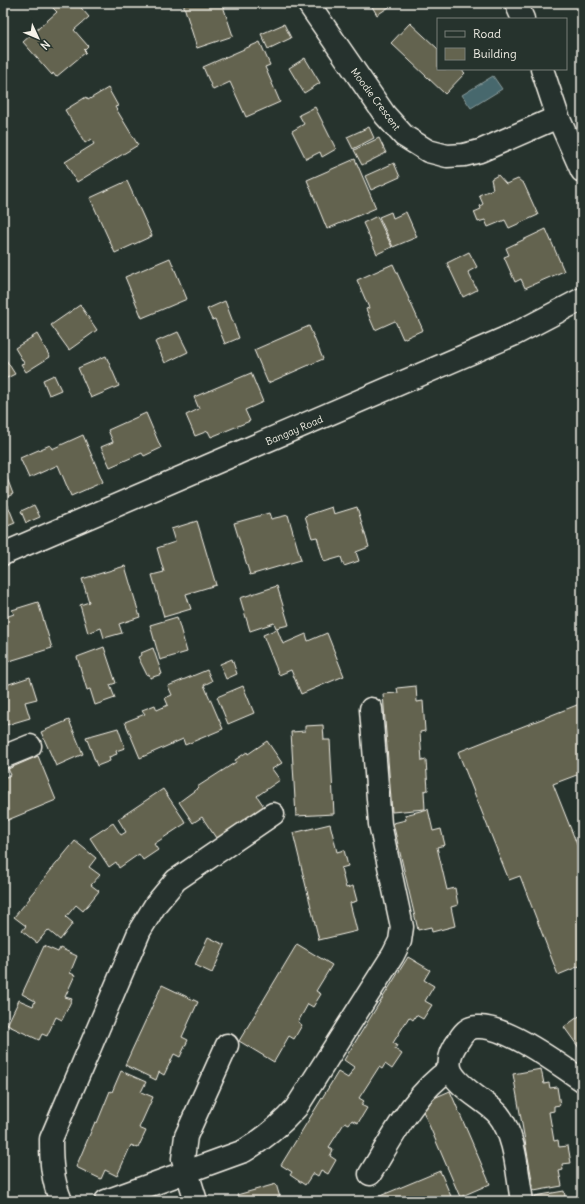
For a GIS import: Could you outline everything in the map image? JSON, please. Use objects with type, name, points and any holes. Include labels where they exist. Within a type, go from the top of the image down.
[{"type":"street","name":"Moodie Crescent","points":[[308,3],[385,115],[404,136],[428,151],[447,156],[464,155],[480,151],[558,117]]},
{"type":"street","points":[[516,3],[523,18]]},
{"type":"street","points":[[542,70],[558,117],[582,171]]},
{"type":"street","name":"Bangay Road","points":[[3,554],[515,334],[582,298]]},
{"type":"street","points":[[106,1201],[244,1151],[280,1126],[296,1108],[400,941],[402,927],[380,824],[371,709]]},
{"type":"street","points":[[3,757],[30,746]]},
{"type":"street","points":[[61,1201],[56,1189],[51,1164],[51,1139],[140,930],[156,904],[176,880],[273,814]]},
{"type":"street","points":[[522,1201],[511,1138],[506,1126],[497,1114],[468,1089],[450,1069],[450,1058],[458,1041],[465,1031],[477,1027],[495,1029],[519,1040],[582,1080]]},
{"type":"street","points":[[196,1201],[183,1159],[186,1136],[227,1045]]},
{"type":"street","points":[[370,1174],[417,1100],[428,1087],[450,1069]]},
{"type":"water","points":[[493,76],[502,89],[471,108],[462,95]]},
{"type":"building","points":[[57,3],[77,3],[89,17],[74,30],[88,46],[84,50],[86,52],[56,77],[53,73],[52,75],[23,42],[57,12],[52,7]]},
{"type":"building","points":[[183,3],[222,3],[233,36],[197,48]]},
{"type":"building","points":[[370,3],[395,3],[377,15]]},
{"type":"building","points":[[410,23],[437,48],[437,70],[461,70],[465,73],[445,94],[391,43]]},
{"type":"building","points":[[284,24],[291,38],[268,49],[261,34]]},
{"type":"building","points":[[260,42],[270,65],[265,67],[280,102],[246,117],[230,82],[213,90],[203,67]]},
{"type":"building","points":[[305,58],[320,83],[304,93],[289,68]]},
{"type":"building","points":[[108,88],[118,106],[115,107],[138,145],[77,182],[65,162],[94,144],[91,139],[85,143],[65,110],[86,97],[88,100]]},
{"type":"building","points":[[315,107],[336,149],[322,157],[320,152],[306,159],[292,131],[304,124],[299,115]]},
{"type":"building","points":[[369,127],[374,138],[353,149],[347,137]]},
{"type":"building","points":[[379,138],[386,153],[362,165],[354,150]]},
{"type":"building","points":[[355,159],[376,208],[327,229],[307,180]]},
{"type":"building","points":[[394,163],[400,177],[371,190],[365,176]]},
{"type":"building","points":[[498,175],[506,184],[518,179],[524,184],[538,215],[509,228],[505,220],[488,227],[485,220],[478,222],[474,212],[481,209],[480,206],[483,204],[479,195],[493,189],[491,179]]},
{"type":"building","points":[[127,181],[152,236],[115,253],[90,198]]},
{"type":"building","points":[[391,212],[393,218],[406,212],[417,237],[393,247],[379,217]]},
{"type":"building","points":[[377,216],[392,247],[377,254],[363,223]]},
{"type":"building","points":[[546,229],[564,271],[525,288],[521,279],[515,282],[504,257],[509,255],[506,248]]},
{"type":"building","points":[[469,252],[477,267],[468,272],[477,290],[463,297],[447,263]]},
{"type":"building","points":[[170,258],[187,299],[142,318],[125,277]]},
{"type":"building","points":[[393,264],[423,330],[403,339],[395,321],[375,330],[366,309],[369,308],[357,280]]},
{"type":"building","points":[[225,301],[239,338],[225,344],[215,319],[212,320],[207,309]]},
{"type":"building","points":[[80,305],[97,330],[69,350],[51,325]]},
{"type":"building","points":[[309,326],[323,359],[268,383],[254,350]]},
{"type":"building","points":[[178,332],[188,352],[165,363],[155,342]]},
{"type":"building","points":[[37,334],[50,357],[26,372],[21,364],[24,363],[15,348]]},
{"type":"building","points":[[3,355],[15,374],[3,380]]},
{"type":"building","points":[[106,356],[119,386],[91,398],[78,368]]},
{"type":"building","points":[[251,373],[263,402],[245,410],[250,421],[211,437],[208,431],[195,436],[186,415],[199,409],[194,397]]},
{"type":"building","points":[[54,375],[61,390],[49,395],[43,380]]},
{"type":"building","points":[[146,413],[161,448],[144,456],[142,453],[110,467],[101,447],[113,442],[108,430]]},
{"type":"building","points":[[83,435],[103,482],[71,496],[58,465],[29,478],[20,458],[50,445],[52,449]]},
{"type":"building","points":[[4,470],[13,494],[5,498],[15,523],[3,528]]},
{"type":"building","points":[[34,505],[40,517],[26,523],[21,511]]},
{"type":"building","points":[[332,507],[334,514],[357,507],[369,547],[356,552],[359,561],[344,566],[341,557],[324,562],[317,537],[312,538],[305,516]]},
{"type":"building","points":[[269,513],[271,519],[288,515],[301,560],[250,575],[234,523]]},
{"type":"building","points":[[197,521],[216,585],[186,594],[191,609],[164,617],[152,575],[164,572],[157,548],[175,542],[171,529]]},
{"type":"building","points":[[125,566],[140,617],[119,624],[122,633],[104,638],[101,628],[88,633],[80,605],[89,602],[82,579]]},
{"type":"building","points":[[277,586],[289,625],[276,628],[274,623],[250,631],[240,598]]},
{"type":"building","points":[[38,602],[52,648],[3,663],[3,618],[14,614],[12,610]]},
{"type":"building","points":[[177,617],[187,652],[160,660],[150,625]]},
{"type":"building","points":[[277,629],[283,644],[306,634],[308,641],[327,633],[344,676],[301,694],[291,670],[279,675],[263,635]]},
{"type":"building","points":[[104,647],[116,683],[110,685],[115,698],[95,705],[90,689],[87,690],[77,657]]},
{"type":"building","points":[[153,648],[162,674],[150,678],[138,657],[142,655],[141,653]]},
{"type":"building","points":[[232,659],[237,674],[226,679],[220,664]]},
{"type":"building","points":[[207,670],[212,681],[204,685],[223,729],[185,745],[183,739],[140,758],[125,722],[145,714],[142,710],[155,705],[157,710],[168,705],[165,698],[172,695],[168,686]]},
{"type":"building","points":[[30,677],[37,699],[25,702],[30,718],[3,726],[3,686]]},
{"type":"building","points":[[243,686],[254,713],[228,724],[217,697]]},
{"type":"building","points":[[416,686],[417,702],[423,701],[425,731],[420,732],[422,761],[426,760],[428,790],[424,791],[425,809],[392,812],[383,694],[398,693],[397,688]]},
{"type":"building","points":[[582,703],[582,773],[553,784],[582,857],[582,965],[558,975],[520,876],[509,880],[458,752]]},
{"type":"building","points":[[69,720],[83,754],[56,766],[41,732]]},
{"type":"building","points":[[323,725],[324,740],[330,740],[334,814],[296,816],[291,732],[305,731],[305,726]]},
{"type":"building","points":[[118,728],[125,748],[116,751],[117,754],[109,757],[110,761],[97,766],[86,737]]},
{"type":"building","points":[[267,741],[282,763],[272,769],[280,780],[257,796],[265,808],[218,841],[202,817],[193,823],[179,802],[198,788],[197,787],[236,762],[235,760],[247,752],[248,754]]},
{"type":"building","points":[[38,756],[56,800],[3,822],[3,778],[11,775],[8,769]]},
{"type":"building","points":[[163,789],[186,823],[154,844],[158,850],[143,860],[139,854],[119,868],[116,862],[109,867],[90,838],[113,823],[121,835],[126,832],[118,819]]},
{"type":"building","points":[[428,809],[433,831],[441,829],[445,845],[437,847],[447,890],[455,888],[458,905],[451,907],[455,926],[432,932],[431,927],[418,930],[393,823],[406,820],[405,815]]},
{"type":"building","points":[[330,824],[337,852],[344,850],[348,866],[341,868],[346,888],[353,886],[357,901],[350,903],[357,931],[319,940],[293,833]]},
{"type":"building","points":[[75,841],[96,858],[89,867],[100,875],[91,885],[99,891],[83,911],[76,905],[66,917],[73,923],[60,940],[48,930],[37,943],[22,931],[26,926],[14,917]]},
{"type":"building","points":[[208,937],[225,945],[212,973],[195,965]]},
{"type":"building","points":[[297,944],[332,965],[316,991],[321,994],[313,1007],[308,1004],[298,1022],[302,1025],[294,1039],[289,1036],[274,1062],[239,1041]]},
{"type":"building","points":[[44,946],[58,952],[60,948],[77,956],[70,973],[75,975],[65,997],[72,999],[62,1020],[56,1017],[47,1036],[42,1034],[39,1040],[7,1025],[19,1000],[33,1006],[35,1001],[22,994]]},
{"type":"building","points":[[408,957],[430,970],[424,980],[434,986],[425,1001],[432,1005],[423,1019],[416,1015],[413,1020],[409,1017],[393,1043],[397,1045],[395,1049],[402,1054],[392,1069],[385,1064],[382,1069],[379,1067],[359,1098],[364,1101],[361,1105],[367,1108],[358,1123],[352,1120],[349,1124],[345,1122],[329,1147],[333,1150],[330,1156],[336,1160],[328,1174],[321,1170],[318,1176],[313,1173],[305,1185],[290,1175],[292,1172],[281,1165],[338,1072],[348,1078],[354,1067],[344,1060]]},
{"type":"building","points":[[162,985],[198,1002],[182,1037],[188,1040],[180,1057],[174,1054],[164,1075],[159,1072],[156,1080],[125,1065]]},
{"type":"building","points":[[582,1014],[582,1052],[564,1027]]},
{"type":"building","points":[[541,1069],[544,1084],[549,1083],[550,1088],[557,1087],[560,1105],[554,1106],[554,1111],[549,1112],[554,1141],[558,1140],[559,1147],[568,1146],[571,1163],[562,1164],[563,1170],[559,1171],[562,1186],[534,1191],[513,1074]]},
{"type":"building","points":[[121,1071],[146,1082],[141,1092],[153,1097],[139,1128],[146,1131],[138,1148],[131,1145],[117,1176],[105,1170],[101,1179],[76,1167],[95,1122],[97,1123],[110,1091],[112,1092]]},
{"type":"building","points":[[450,1091],[490,1184],[460,1197],[420,1104]]},
{"type":"building","points":[[440,1171],[453,1201],[368,1201]]},
{"type":"building","points":[[276,1184],[281,1201],[239,1201],[237,1195]]},
{"type":"building","points":[[564,1191],[566,1201],[536,1201],[535,1196]]}]
